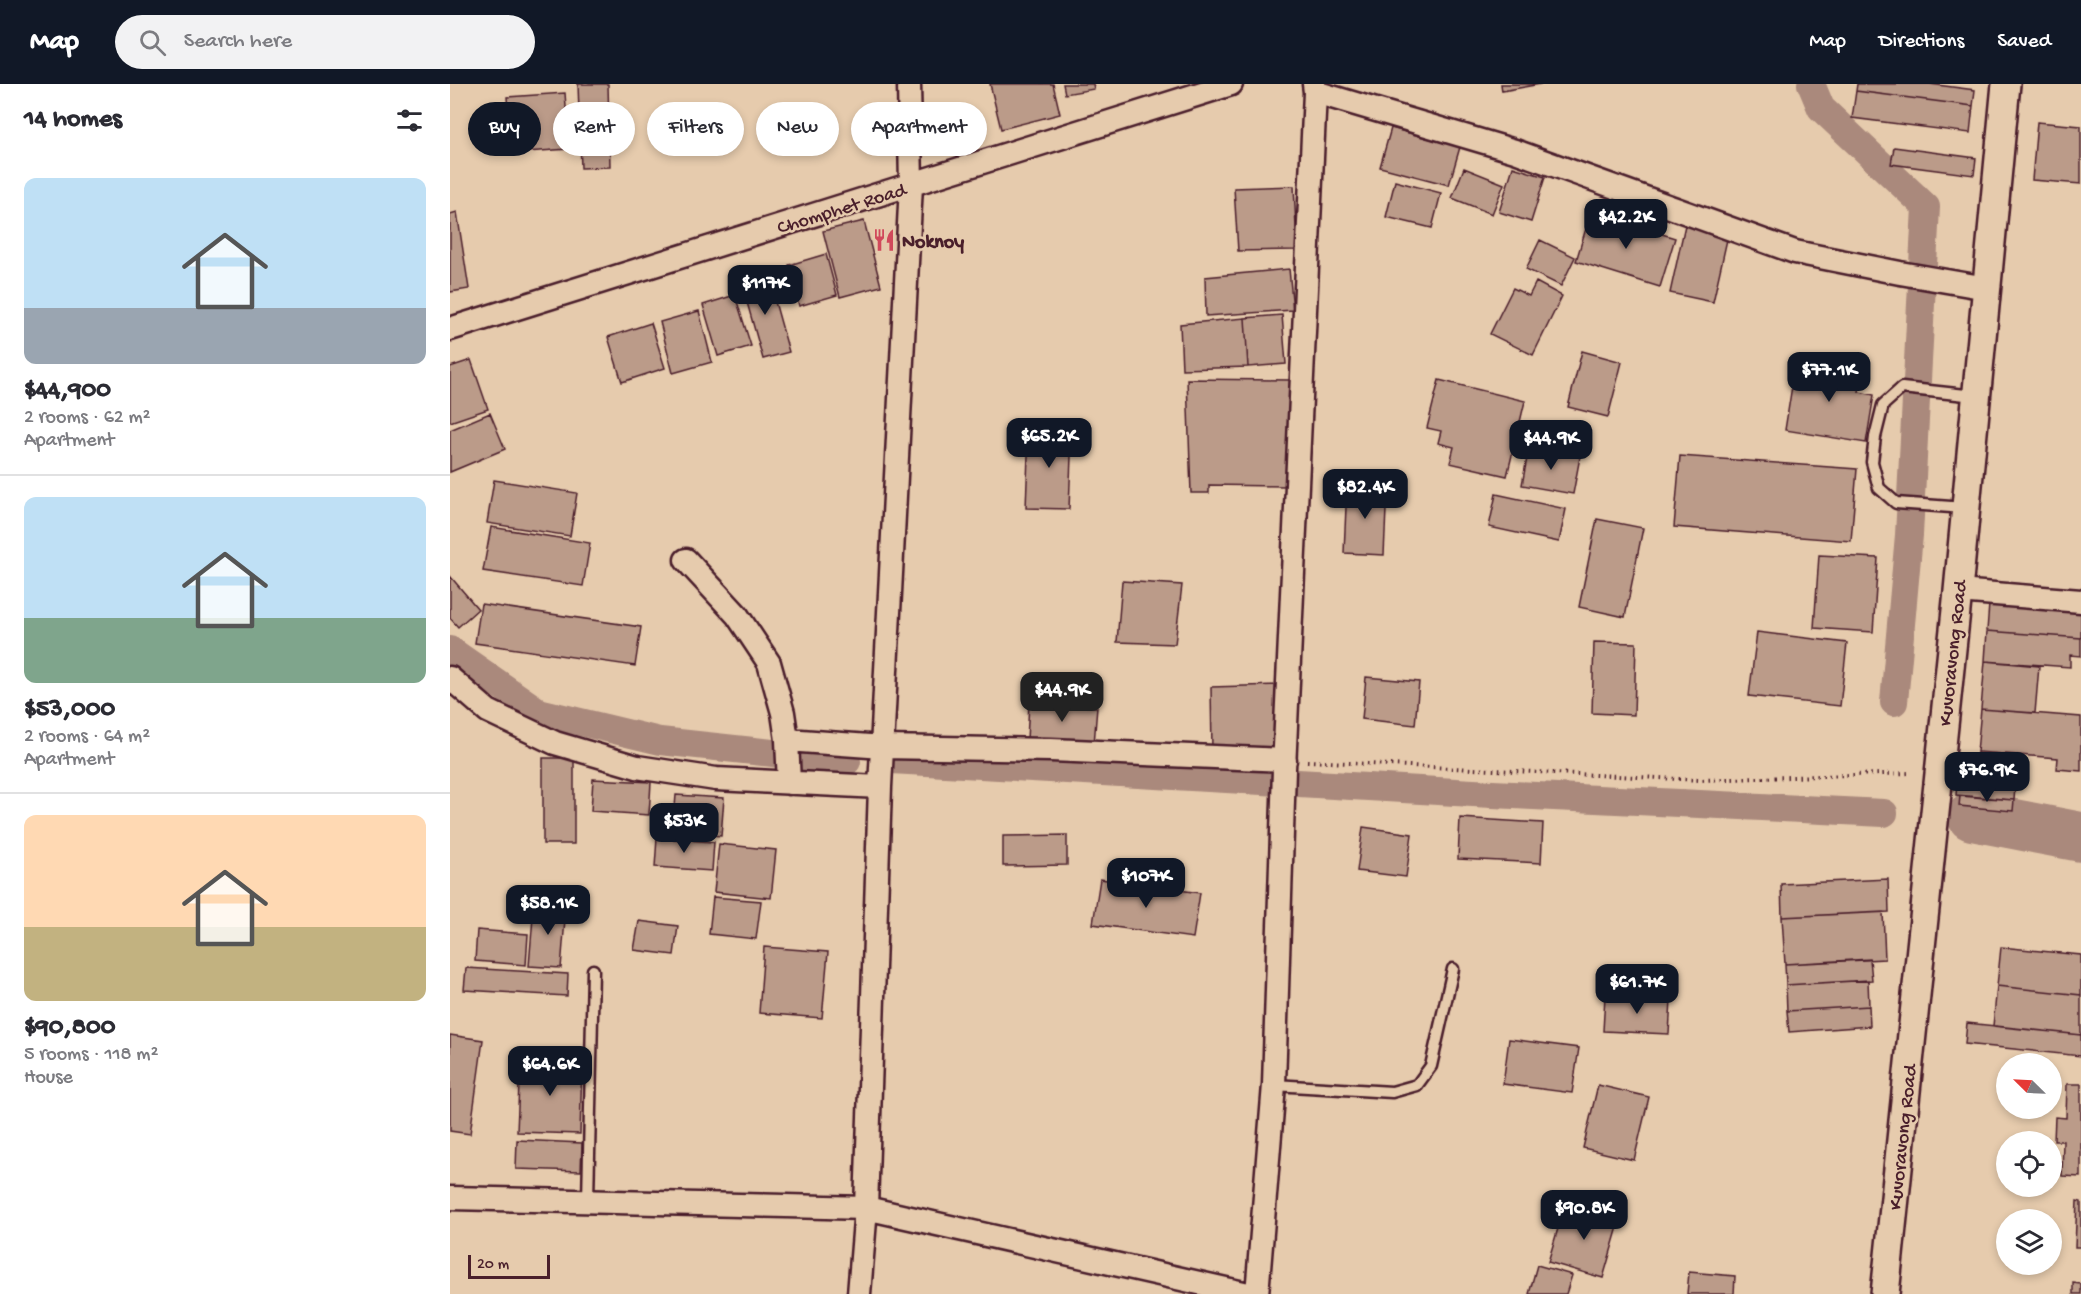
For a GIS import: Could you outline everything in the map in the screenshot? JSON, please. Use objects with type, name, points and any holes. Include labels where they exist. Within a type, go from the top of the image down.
[{"type":"street","points":[[859,1294],[866,1208],[880,787],[911,185],[909,84]]},
{"type":"street","name":"Chomphet Road","points":[[450,329],[1231,84]]},
{"type":"street","name":"Kuvoravong Road","points":[[1885,1294],[1958,591],[1969,394],[1987,288],[2006,84]]},
{"type":"street","points":[[1257,1294],[1274,1085],[1284,764],[1315,88],[1515,151],[1795,252],[1987,288]]},
{"type":"street","points":[[686,560],[737,615],[770,663],[783,713],[789,778]]},
{"type":"street","points":[[1958,591],[2081,601]]},
{"type":"street","points":[[450,678],[488,711],[555,743],[637,767],[716,779],[789,778],[880,787]]},
{"type":"street","points":[[787,744],[1051,750],[1284,764]]},
{"type":"street","points":[[450,1198],[866,1208],[1248,1294]]},
{"type":"lane","points":[[1961,508],[1896,503],[1879,488],[1872,462],[1883,405],[1902,388],[1969,394]]},
{"type":"lane","points":[[1274,1085],[1392,1092],[1417,1085],[1431,1066],[1453,969]]},
{"type":"lane","points":[[588,1201],[593,970]]},
{"type":"path","points":[[1284,764],[1700,780],[1939,772]]},
{"type":"building","points":[[578,84],[608,84],[608,102],[579,102]]},
{"type":"building","points":[[990,84],[1053,84],[1060,114],[1001,129]]},
{"type":"building","points":[[1063,84],[1093,84],[1094,89],[1065,94]]},
{"type":"building","points":[[1501,84],[1541,84],[1502,91]]},
{"type":"building","points":[[1857,84],[1929,84],[1975,90],[1973,106],[1856,91]]},
{"type":"building","points":[[1856,91],[1973,106],[1970,133],[1852,118]]},
{"type":"building","points":[[565,93],[566,102],[553,102],[553,150],[541,151],[541,102],[507,102],[507,97]]},
{"type":"building","points":[[2037,122],[2081,126],[2081,184],[2032,180]]},
{"type":"building","points":[[1391,128],[1460,147],[1449,185],[1380,167]]},
{"type":"building","points":[[1894,147],[1976,158],[1974,175],[1891,164]]},
{"type":"building","points":[[581,156],[610,156],[610,167],[581,168]]},
{"type":"building","points":[[1513,167],[1545,177],[1531,222],[1499,212]]},
{"type":"building","points":[[1464,168],[1504,184],[1492,214],[1452,198]]},
{"type":"building","points":[[1395,181],[1441,193],[1432,228],[1386,217]]},
{"type":"building","points":[[1294,186],[1297,250],[1238,251],[1234,188]]},
{"type":"building","points":[[457,212],[469,289],[450,292],[450,214]]},
{"type":"building","points":[[1591,212],[1675,238],[1660,287],[1576,261]]},
{"type":"building","points":[[864,221],[881,286],[840,297],[823,231]]},
{"type":"building","points":[[1685,225],[1728,235],[1713,302],[1670,293]]},
{"type":"building","points":[[1540,240],[1575,257],[1561,286],[1526,269]]},
{"type":"building","points":[[826,254],[837,295],[799,306],[789,265]]},
{"type":"building","points":[[1289,269],[1293,310],[1206,316],[1205,277]]},
{"type":"building","points":[[767,273],[789,352],[763,359],[741,281]]},
{"type":"building","points":[[1536,282],[1562,296],[1533,355],[1490,334],[1513,288],[1529,296]]},
{"type":"building","points":[[735,295],[751,346],[718,356],[703,305]]},
{"type":"building","points":[[699,311],[712,362],[673,373],[660,322]]},
{"type":"building","points":[[1282,315],[1286,364],[1248,367],[1245,318]]},
{"type":"building","points":[[1245,318],[1248,367],[1182,369],[1180,324]]},
{"type":"building","points":[[651,323],[665,368],[622,382],[608,337]]},
{"type":"building","points":[[1582,351],[1622,362],[1608,417],[1568,407]]},
{"type":"building","points":[[471,360],[488,409],[450,422],[450,367]]},
{"type":"building","points":[[1796,361],[1862,371],[1859,392],[1874,395],[1866,443],[1785,430]]},
{"type":"building","points":[[1187,379],[1292,380],[1287,486],[1209,485],[1209,493],[1191,493]]},
{"type":"building","points":[[1439,380],[1525,401],[1507,476],[1450,463],[1454,447],[1438,443],[1441,431],[1427,428]]},
{"type":"building","points":[[490,413],[505,449],[450,472],[450,430]]},
{"type":"building","points":[[1029,429],[1072,430],[1069,509],[1026,508]]},
{"type":"building","points":[[1529,447],[1580,457],[1573,494],[1522,485]]},
{"type":"building","points":[[1680,456],[1857,469],[1851,541],[1674,527]]},
{"type":"building","points":[[494,480],[577,493],[570,536],[487,523]]},
{"type":"building","points":[[1347,484],[1387,486],[1384,555],[1344,553]]},
{"type":"building","points":[[1496,494],[1566,509],[1559,542],[1489,527]]},
{"type":"building","points":[[1597,519],[1643,528],[1625,617],[1579,607]]},
{"type":"building","points":[[491,527],[590,543],[583,586],[483,571]]},
{"type":"building","points":[[1819,555],[1878,558],[1873,632],[1814,628]]},
{"type":"building","points":[[450,576],[478,609],[458,627],[450,618]]},
{"type":"building","points":[[1122,581],[1182,585],[1175,644],[1117,642]]},
{"type":"building","points":[[481,604],[641,627],[635,666],[475,643]]},
{"type":"building","points":[[1989,604],[2081,610],[2081,638],[1987,631]]},
{"type":"building","points":[[1987,631],[2081,638],[2081,656],[2070,655],[2070,667],[1985,661]]},
{"type":"building","points":[[1757,632],[1847,643],[1840,706],[1749,696]]},
{"type":"building","points":[[1594,642],[1636,643],[1634,715],[1592,713]]},
{"type":"building","points":[[1985,661],[2039,666],[2035,713],[1981,709]]},
{"type":"building","points":[[1366,677],[1419,682],[1415,725],[1362,719]]},
{"type":"building","points":[[1279,685],[1280,749],[1212,750],[1211,687]]},
{"type":"building","points":[[1029,703],[1097,707],[1094,744],[1027,740]]},
{"type":"building","points":[[1981,709],[2081,717],[2081,771],[2057,769],[2058,758],[1977,752]]},
{"type":"building","points":[[1977,752],[2018,755],[2016,774],[1974,771]]},
{"type":"building","points":[[543,758],[574,758],[574,844],[543,844]]},
{"type":"building","points":[[1958,769],[2016,774],[2014,800],[1956,795]]},
{"type":"building","points":[[593,779],[651,782],[649,815],[591,811]]},
{"type":"building","points":[[676,795],[724,798],[721,836],[673,832]]},
{"type":"building","points":[[1960,796],[2014,800],[2013,811],[1959,806]]},
{"type":"building","points":[[1460,818],[1543,823],[1541,863],[1458,859]]},
{"type":"building","points":[[1363,827],[1412,834],[1406,877],[1357,871]]},
{"type":"building","points":[[1067,835],[1067,865],[1003,866],[1003,836]]},
{"type":"building","points":[[657,838],[714,842],[712,871],[655,867]]},
{"type":"building","points":[[719,844],[776,850],[771,898],[714,892]]},
{"type":"building","points":[[1100,879],[1200,893],[1193,938],[1093,924]]},
{"type":"building","points":[[1888,879],[1889,912],[1782,917],[1781,884]]},
{"type":"building","points":[[713,897],[761,901],[756,939],[709,934]]},
{"type":"building","points":[[534,905],[566,907],[561,968],[529,966]]},
{"type":"building","points":[[1883,912],[1885,959],[1785,964],[1782,917]]},
{"type":"building","points":[[639,921],[678,926],[674,955],[634,950]]},
{"type":"building","points":[[477,930],[528,934],[526,965],[475,961]]},
{"type":"building","points":[[764,947],[828,952],[822,1018],[759,1013]]},
{"type":"building","points":[[2001,947],[2081,955],[2081,995],[1997,986]]},
{"type":"building","points":[[1870,959],[1872,980],[1786,985],[1785,964]]},
{"type":"building","points":[[466,968],[568,974],[567,996],[464,990]]},
{"type":"building","points":[[1868,980],[1869,1006],[1787,1011],[1786,985]]},
{"type":"building","points":[[1997,986],[2081,995],[2081,1035],[1993,1026]]},
{"type":"building","points":[[1605,996],[1671,999],[1669,1034],[1603,1031]]},
{"type":"building","points":[[1869,1006],[1870,1026],[1789,1032],[1787,1011]]},
{"type":"building","points":[[1967,1023],[2081,1035],[2081,1056],[2062,1053],[1965,1044]]},
{"type":"building","points":[[450,1035],[483,1040],[470,1134],[450,1131]]},
{"type":"building","points":[[1509,1039],[1579,1048],[1572,1093],[1503,1084]]},
{"type":"building","points":[[520,1059],[582,1061],[580,1134],[517,1132]]},
{"type":"building","points":[[2067,1084],[2081,1084],[2081,1177],[2062,1176],[2062,1131],[2054,1131],[2055,1119],[2066,1118]]},
{"type":"building","points":[[1598,1085],[1649,1097],[1634,1160],[1583,1148]]},
{"type":"building","points":[[517,1140],[582,1143],[581,1171],[516,1169]]},
{"type":"building","points":[[2077,1201],[2081,1202],[2081,1247],[2075,1247]]},
{"type":"building","points":[[1565,1205],[1620,1220],[1603,1278],[1548,1262]]},
{"type":"building","points":[[1537,1265],[1572,1275],[1566,1294],[1529,1294]]},
{"type":"building","points":[[1689,1272],[1735,1276],[1734,1294],[1687,1294]]},
{"type":"building","points":[[2073,1283],[2081,1284],[2081,1294],[2073,1294]]},
{"type":"waterway","points":[[1811,84],[1821,108],[1926,207],[1909,535],[1894,702]]},
{"type":"waterway","points":[[450,650],[539,712],[660,741],[847,761]]},
{"type":"waterway","points":[[891,760],[1473,793],[1884,813]]},
{"type":"waterway","points":[[1972,816],[2081,837]]},
{"type":"place","name":"Noknoy","points":[[884,240]]}]
